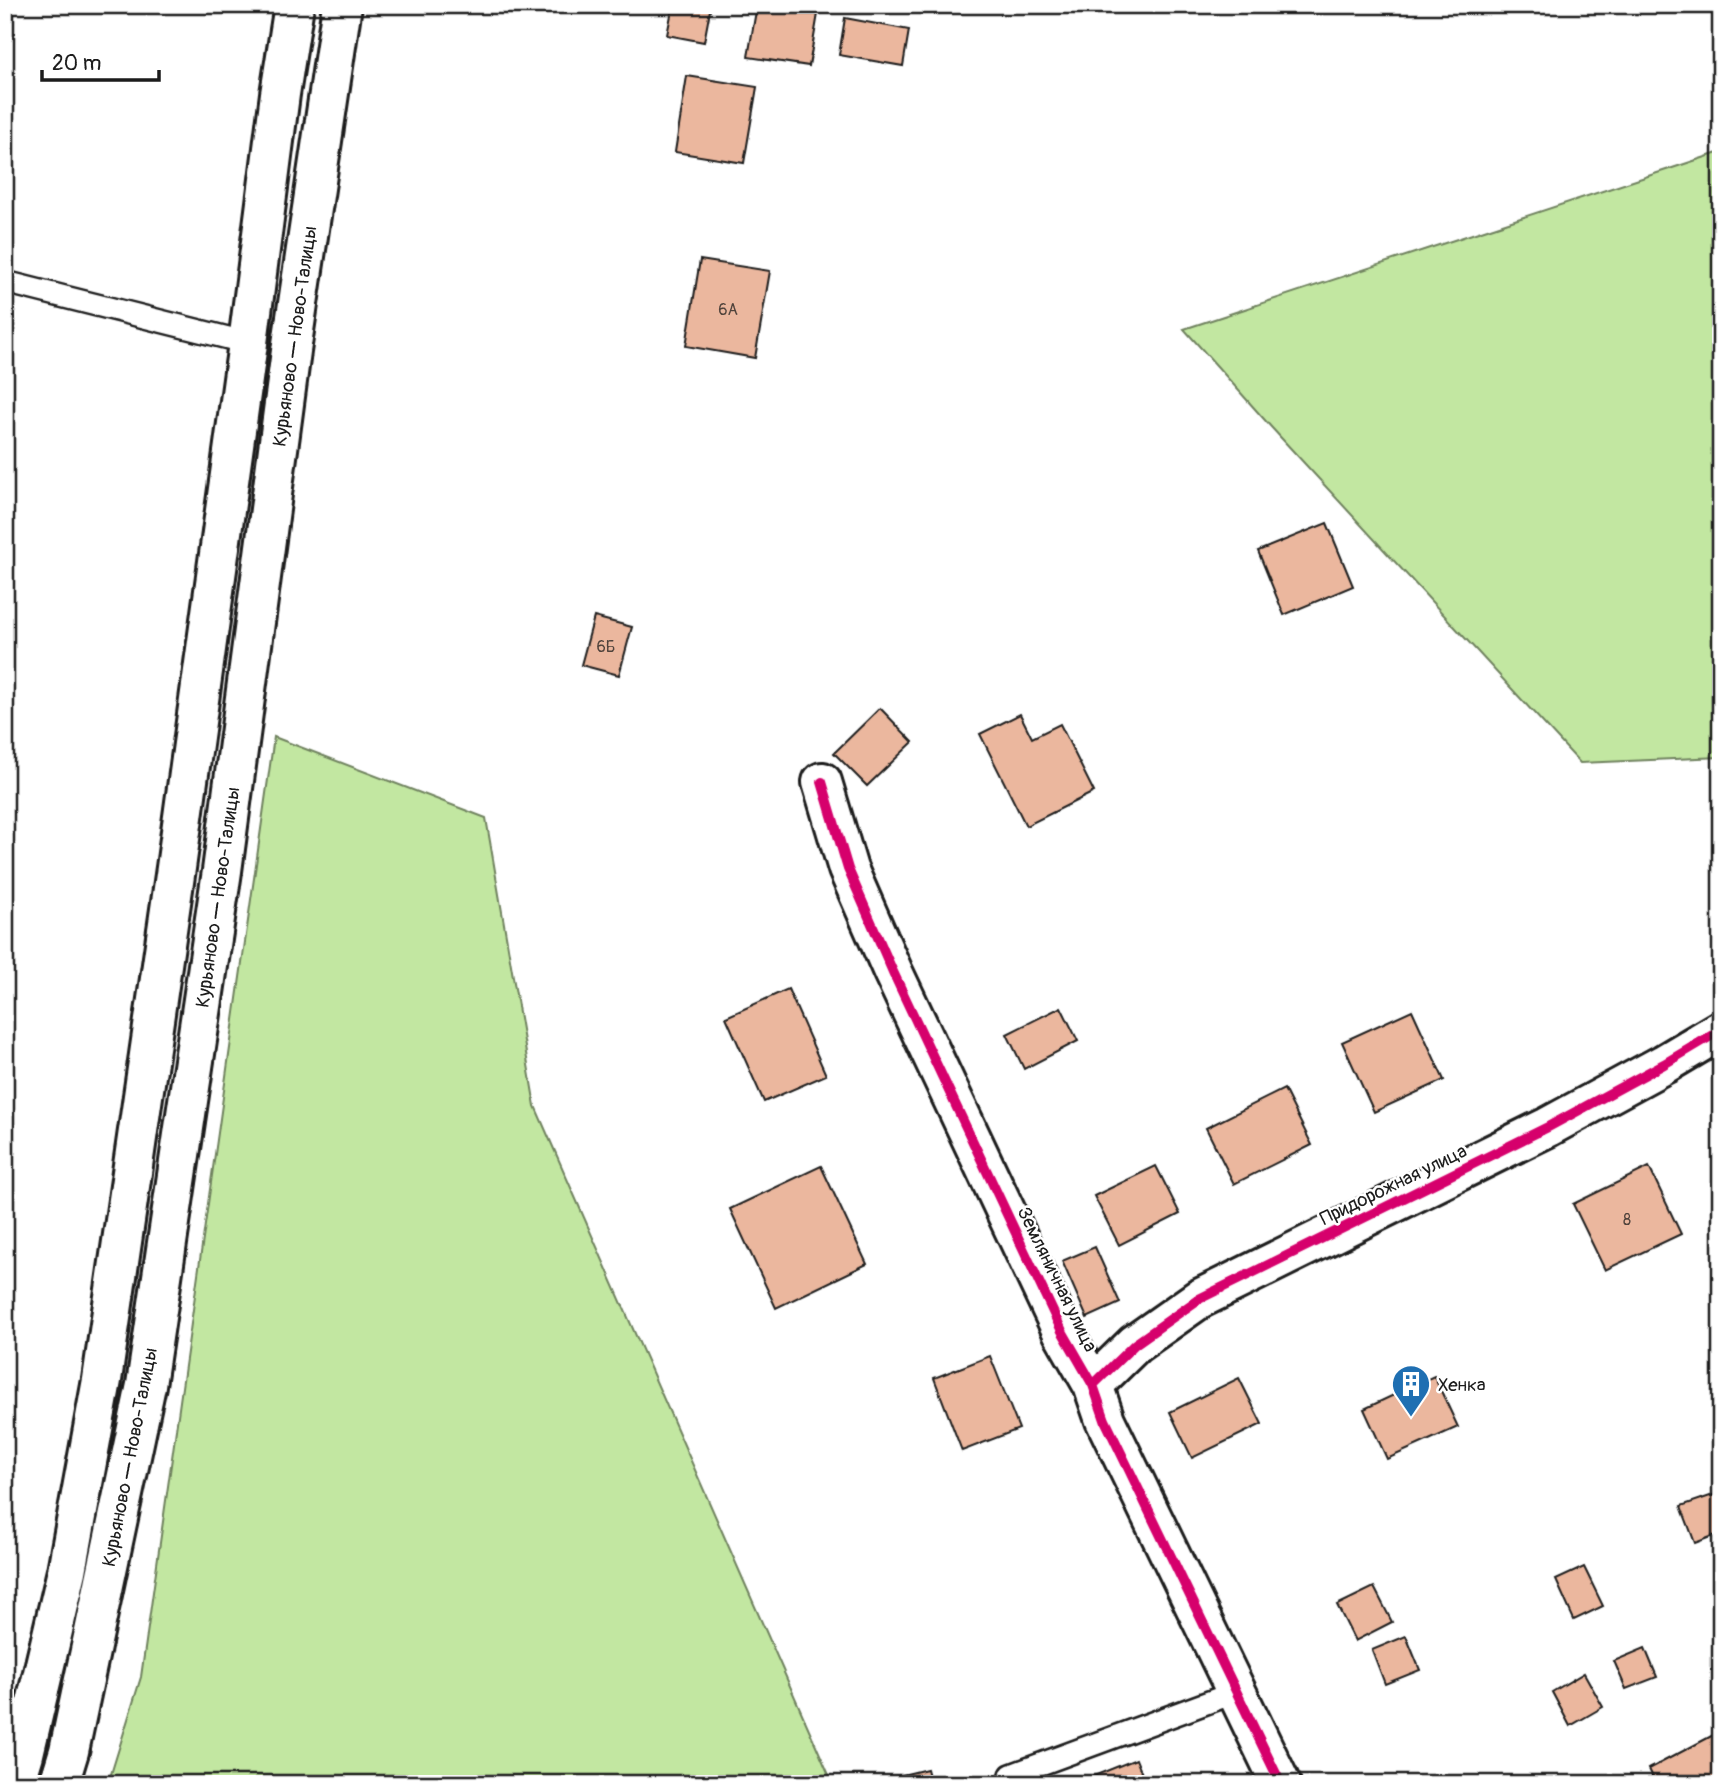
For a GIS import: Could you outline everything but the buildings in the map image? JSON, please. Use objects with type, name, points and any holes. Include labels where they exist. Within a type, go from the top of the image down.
[{"type":"main road","name":"Курьяново — Ново-Талицы","points":[[15,1784],[67,1571],[102,1380],[176,868],[294,5]]},
{"type":"main road","name":"Курьяново — Ново-Талицы","points":[[59,1784],[69,1751],[146,1385],[222,871],[290,351],[342,5]]},
{"type":"main road","name":"Земляничная улица","points":[[822,782],[848,869],[893,972],[1062,1331],[1093,1385],[1105,1420],[1281,1784]]},
{"type":"main road","name":"Придорожная улица","points":[[1093,1385],[1135,1344],[1199,1299],[1548,1127],[1721,1030]]},
{"type":"lane","points":[[5,282],[248,343]]},
{"type":"lane","points":[[1011,1775],[1237,1692]]},
{"type":"green space","points":[[1721,152],[1721,757],[1580,763],[1184,329]]},
{"type":"green space","points":[[274,737],[486,818],[535,1106],[833,1784],[108,1784],[141,1677]]},
{"type":"cycle path","points":[[822,782],[848,869],[893,972],[1062,1331],[1093,1385],[1105,1420],[1281,1784]]},
{"type":"cycle path","points":[[1093,1385],[1135,1344],[1199,1299],[1548,1127],[1721,1030]]},
{"type":"place","name":"Хенка","points":[[1411,1418]]}]
